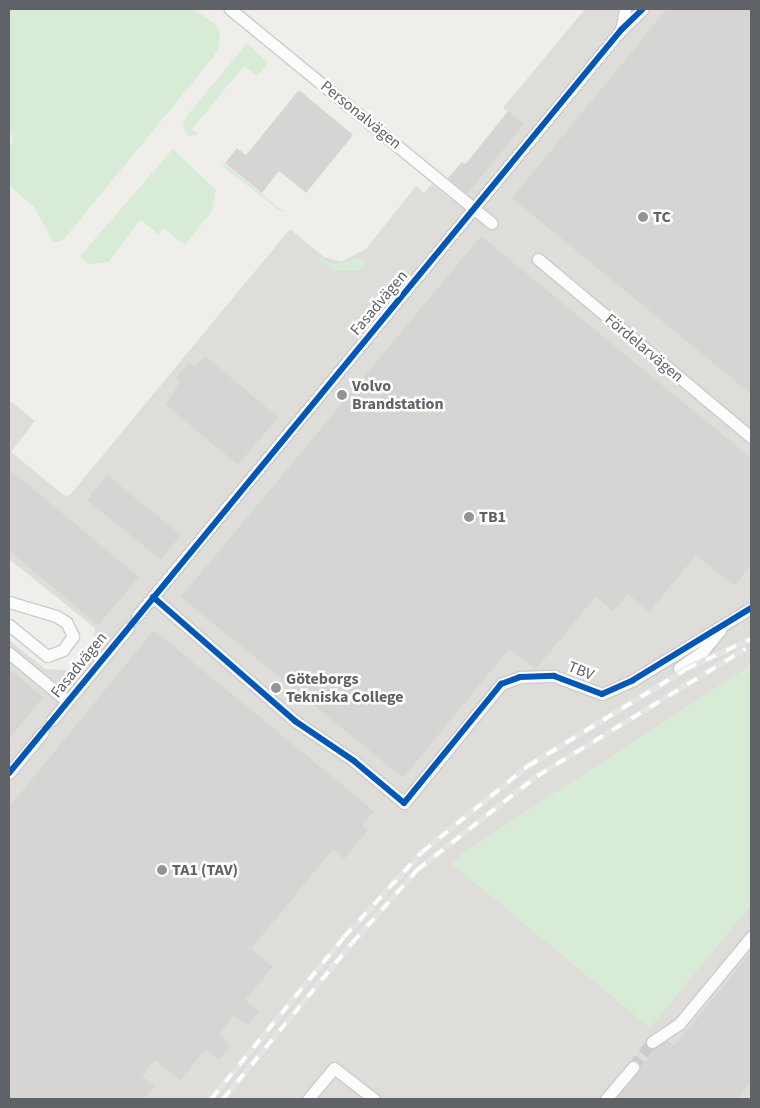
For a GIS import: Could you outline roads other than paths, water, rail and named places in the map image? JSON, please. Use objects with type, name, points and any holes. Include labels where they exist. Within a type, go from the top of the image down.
[{"type":"street","name":"Personalvägen","points":[[230,9],[491,223]]},
{"type":"street","name":"Fasadvägen","points":[[621,30],[625,9]]},
{"type":"street","name":"Fasadvägen","points":[[138,616],[621,30],[643,9]]},
{"type":"street","name":"Fördelarvägen","points":[[538,259],[751,437]]},
{"type":"street","name":"TBV","points":[[153,597],[295,721],[404,802],[501,684],[520,677],[554,676],[602,694],[634,680],[751,608]]},
{"type":"street","points":[[9,602],[56,616],[66,622],[73,636],[63,650],[48,656],[9,625]]},
{"type":"street","points":[[679,668],[737,617]]},
{"type":"street","name":"Fasadvägen","points":[[52,720],[128,628]]},
{"type":"street","name":"Fasadvägen","points":[[9,653],[67,701]]},
{"type":"street","points":[[9,773],[43,732]]},
{"type":"street","points":[[652,1042],[679,1024],[751,937]]},
{"type":"street","points":[[606,1099],[632,1066]]},
{"type":"street","points":[[308,1099],[334,1068],[374,1099]]},
{"type":"tunnel","points":[[633,1067],[652,1042]]},
{"type":"railway","points":[[211,1099],[344,937],[422,852],[528,766],[686,669],[751,639]]},
{"type":"railway","points":[[223,1099],[352,943],[417,870],[537,776],[745,649]]},
{"type":"place","name":"TC","points":[[643,217]]},
{"type":"place","name":"Volvo Brandstation","points":[[342,395]]},
{"type":"place","name":"TB1","points":[[469,517]]},
{"type":"place","name":"Göteborgs Tekniska College","points":[[276,688]]},
{"type":"place","name":"TA1 (TAV)","points":[[162,870]]}]
